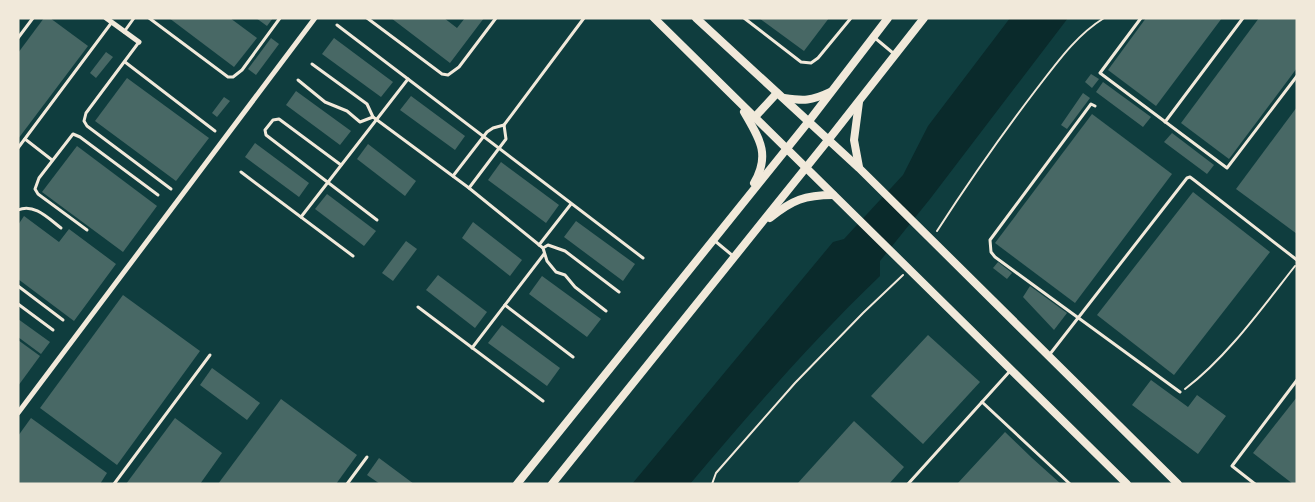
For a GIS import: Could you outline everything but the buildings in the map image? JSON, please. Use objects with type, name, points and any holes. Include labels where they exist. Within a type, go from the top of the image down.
[{"type":"main road","points":[[654,18],[1127,484]]},
{"type":"main road","points":[[696,18],[869,177],[1178,484]]},
{"type":"main road","points":[[517,484],[834,90],[888,18]]},
{"type":"main road","points":[[552,484],[924,18]]},
{"type":"main road","points":[[779,95],[804,101],[816,99],[834,90]]},
{"type":"main road","points":[[754,118],[779,95]]},
{"type":"main road","points":[[737,100],[759,138],[763,152],[760,172],[743,203]]},
{"type":"main road","points":[[859,168],[854,140],[860,100]]},
{"type":"main road","points":[[756,230],[787,204],[816,195],[833,195]]},
{"type":"street","points":[[106,18],[139,42]]},
{"type":"street","points":[[18,413],[315,18]]},
{"type":"lane","points":[[18,38],[33,18]]},
{"type":"lane","points":[[124,32],[134,18]]},
{"type":"lane","points":[[149,18],[228,77],[233,77],[242,70],[280,18]]},
{"type":"lane","points":[[366,18],[442,74],[448,75],[459,67],[496,18]]},
{"type":"lane","points":[[453,176],[484,136],[493,128],[504,124],[584,18]]},
{"type":"lane","points":[[744,18],[801,62],[811,63],[818,58],[851,18]]},
{"type":"lane","points":[[1141,18],[1100,73],[1227,168],[1297,76]]},
{"type":"lane","points":[[1165,122],[1244,18]]},
{"type":"lane","points":[[18,148],[112,22]]},
{"type":"lane","points":[[337,25],[643,258]]},
{"type":"lane","points":[[874,37],[895,54]]},
{"type":"lane","points":[[139,42],[86,113],[84,121],[87,126],[171,189]]},
{"type":"lane","points":[[124,62],[215,131]]},
{"type":"lane","points":[[312,64],[367,104],[375,118],[469,188],[543,248],[544,254],[556,272],[565,275],[575,287],[606,311]]},
{"type":"lane","points":[[301,217],[375,118],[408,79]]},
{"type":"lane","points":[[298,80],[325,102],[347,111],[360,122],[375,118]]},
{"type":"lane","points":[[1095,106],[1091,104],[990,240],[990,244],[995,257],[1180,392]]},
{"type":"lane","points":[[341,165],[279,118],[269,124],[265,130],[266,135],[377,220]]},
{"type":"lane","points":[[469,188],[506,139],[504,124]]},
{"type":"lane","points":[[87,230],[34,189],[52,160],[73,135],[80,137],[158,195]]},
{"type":"lane","points":[[25,139],[52,160]]},
{"type":"lane","points":[[241,172],[353,256]]},
{"type":"lane","points":[[1049,356],[1190,177],[1297,262]]},
{"type":"lane","points":[[539,245],[572,204]]},
{"type":"lane","points":[[18,210],[27,207],[38,211],[61,228]]},
{"type":"lane","points":[[713,240],[734,257]]},
{"type":"lane","points":[[543,248],[548,245],[565,251],[619,292]]},
{"type":"lane","points":[[472,348],[544,254]]},
{"type":"lane","points":[[18,286],[63,320]]},
{"type":"lane","points":[[18,304],[53,330]]},
{"type":"lane","points":[[505,305],[573,357]]},
{"type":"lane","points":[[418,307],[543,401]]},
{"type":"lane","points":[[114,484],[210,355]]},
{"type":"lane","points":[[908,484],[1011,370]]},
{"type":"lane","points":[[1255,484],[1232,466],[1297,380]]},
{"type":"lane","points":[[1293,385],[1297,388]]},
{"type":"lane","points":[[982,402],[1070,484]]},
{"type":"lane","points":[[347,484],[367,457]]},
{"type":"path","points":[[930,238],[993,146],[1074,41],[1104,18]]},
{"type":"path","points":[[1180,392],[1204,374],[1268,301],[1297,262]]},
{"type":"path","points":[[712,484],[716,473],[795,383],[863,313],[892,287],[906,266]]},
{"type":"water","points":[[1010,18],[1068,18],[880,261],[880,276],[806,351],[690,484],[632,484],[833,242],[844,239],[903,175],[928,126]]}]
